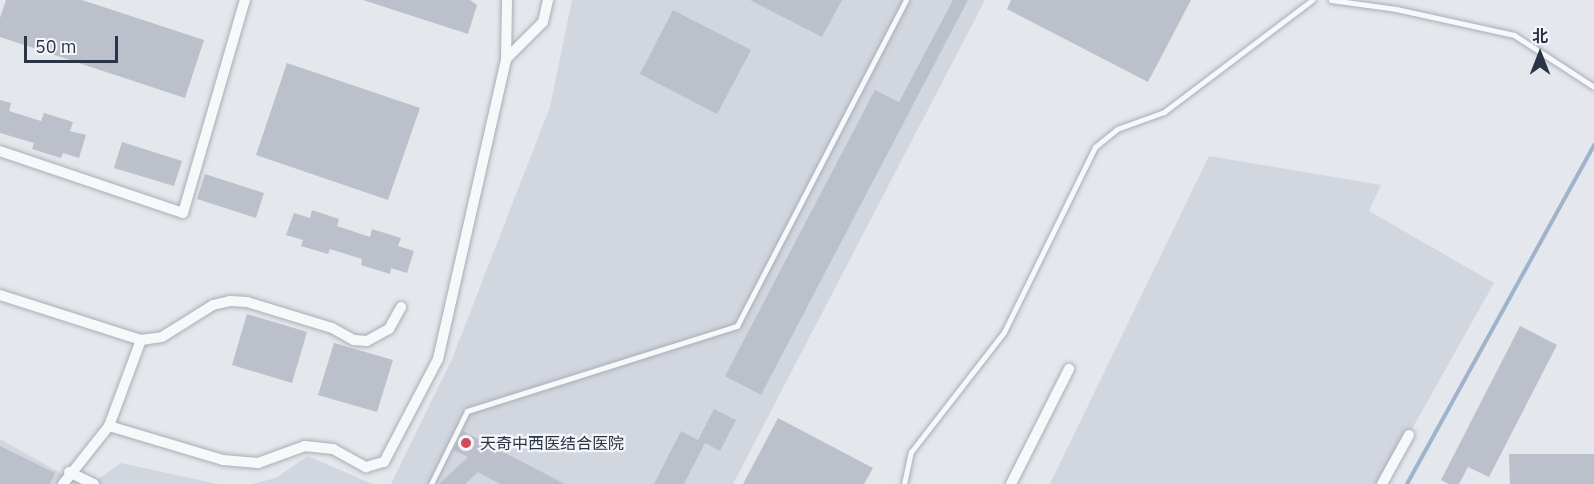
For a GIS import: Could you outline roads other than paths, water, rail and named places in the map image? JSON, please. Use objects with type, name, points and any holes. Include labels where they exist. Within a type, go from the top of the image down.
[{"type":"street","points":[[0,151],[183,213],[245,0]]},
{"type":"street","points":[[109,426],[222,460],[258,463],[305,446],[333,449],[366,467],[384,462],[438,359],[506,59],[507,0]]},
{"type":"street","points":[[506,59],[543,22],[548,0]]},
{"type":"street","points":[[0,295],[141,340],[162,337],[213,305],[247,302],[332,328],[354,340],[367,341],[389,329],[400,307]]},
{"type":"street","points":[[63,484],[69,472],[109,426],[141,340]]},
{"type":"street","points":[[1011,484],[1070,369]]},
{"type":"street","points":[[1382,484],[1409,435]]},
{"type":"street","points":[[69,472],[94,484]]},
{"type":"lane","points":[[431,484],[467,411],[737,326],[906,0]]},
{"type":"lane","points":[[904,484],[911,452],[1004,332],[1095,147],[1117,129],[1164,112],[1312,0]]},
{"type":"lane","points":[[1331,0],[1396,9],[1514,36],[1594,87]]},
{"type":"waterway","points":[[1407,484],[1594,145]]},
{"type":"place","name":"天奇中西医结合医院","points":[[466,443]]}]
